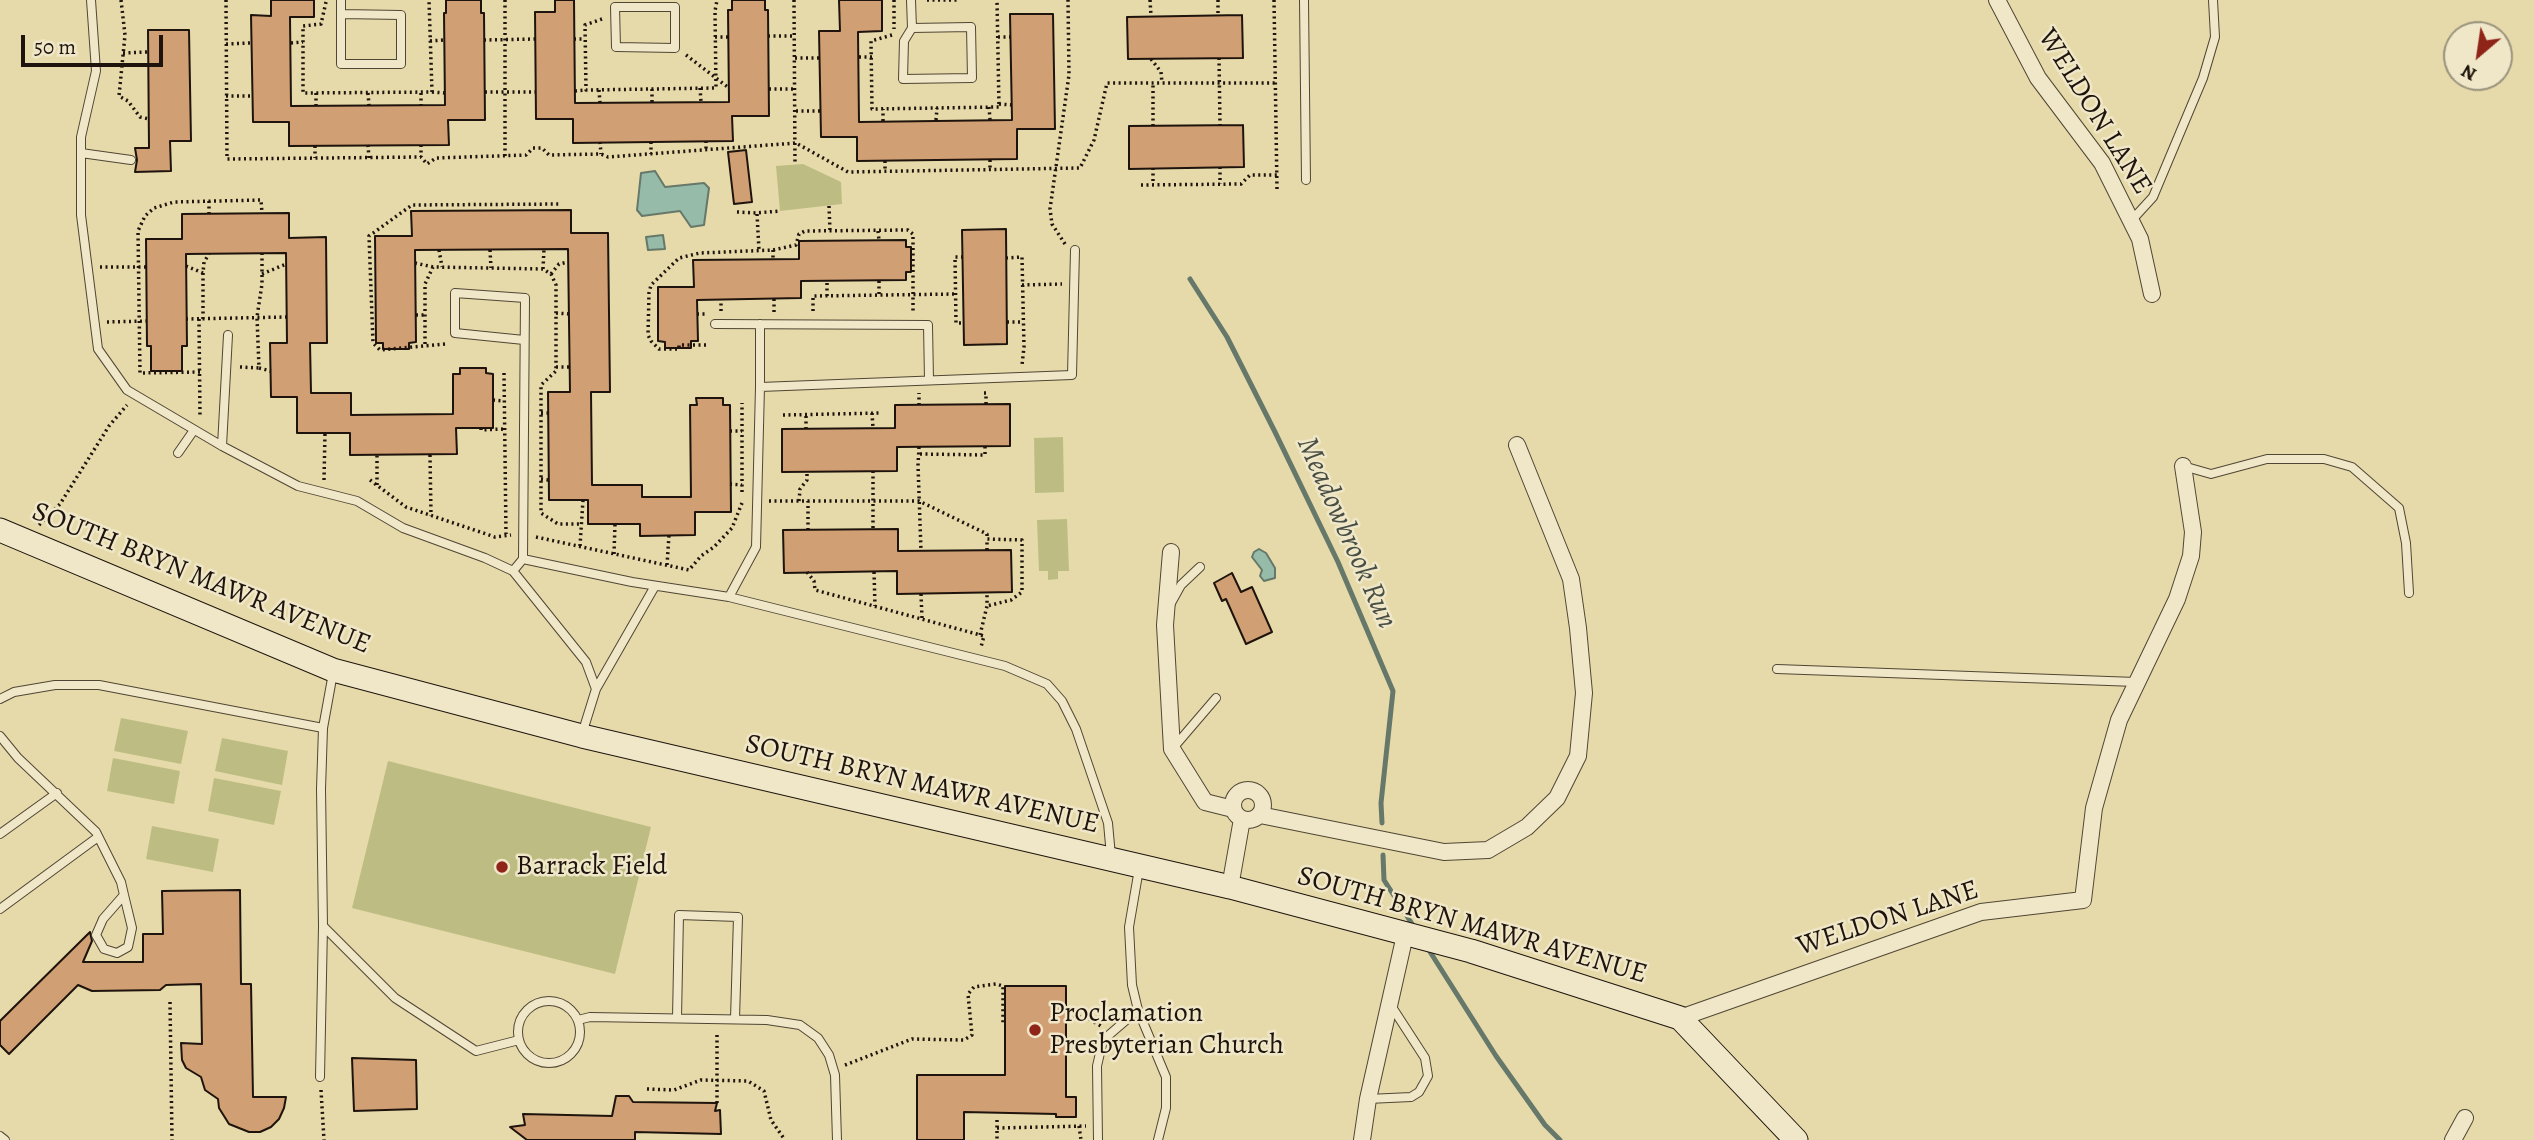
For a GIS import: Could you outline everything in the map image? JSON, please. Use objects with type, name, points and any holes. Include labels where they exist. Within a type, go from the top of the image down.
[{"type":"main road","name":"SOUTH BRYN MAWR AVENUE","points":[[0,530],[333,670],[582,736],[1230,887],[1471,951],[1680,1018],[1796,1140]]},
{"type":"street","name":"WELDON LANE","points":[[1997,0],[2038,78],[2102,163],[2140,239],[2152,294]]},
{"type":"street","points":[[1171,552],[1166,611],[1172,749],[1205,802],[1255,819],[1261,815],[1444,852],[1488,850],[1527,827],[1557,798],[1578,756],[1584,693],[1571,579],[1517,445]]},
{"type":"street","name":"WELDON LANE","points":[[1680,1018],[1981,912],[2083,900],[2094,808],[2119,720],[2177,599],[2191,556],[2193,532],[2183,466]]},
{"type":"street","points":[[1230,887],[1238,814],[1236,796],[1248,790],[1260,796],[1263,802],[1261,815]]},
{"type":"street","points":[[1362,1140],[1368,1099],[1390,1004],[1410,936]]},
{"type":"street","points":[[2453,1140],[2465,1118]]},
{"type":"lane","points":[[91,0],[96,71],[81,137],[81,215],[98,349],[127,390],[197,432],[298,486],[357,501],[403,528],[513,571],[586,662],[596,689]]},
{"type":"lane","points":[[341,0],[341,14],[341,64],[401,64],[401,15],[341,14]]},
{"type":"lane","points":[[911,0],[912,28],[904,41],[903,79],[972,78],[971,27],[912,28]]},
{"type":"lane","points":[[1304,0],[1306,180]]},
{"type":"lane","points":[[2131,221],[2153,197],[2203,78],[2215,37],[2213,0]]},
{"type":"lane","points":[[625,3],[674,7],[675,48],[616,47],[615,7],[625,3]]},
{"type":"lane","points":[[81,153],[131,160]]},
{"type":"lane","points":[[760,387],[1072,375],[1075,250]]},
{"type":"lane","points":[[513,571],[523,559],[525,299],[455,293],[455,333],[524,340]]},
{"type":"lane","points":[[715,324],[928,325],[929,380]]},
{"type":"lane","points":[[729,597],[756,547],[760,324]]},
{"type":"lane","points":[[222,446],[228,335]]},
{"type":"lane","points":[[178,453],[197,432]]},
{"type":"lane","points":[[2183,466],[2211,474],[2267,459],[2324,459],[2352,467],[2399,508],[2406,543],[2409,593]]},
{"type":"lane","points":[[523,559],[655,586],[729,597],[1005,666],[1046,684],[1062,701],[1076,729],[1108,823],[1110,859]]},
{"type":"lane","points":[[1166,611],[1181,585],[1200,567]]},
{"type":"lane","points":[[582,736],[596,689],[655,586]]},
{"type":"lane","points":[[1777,669],[2136,682]]},
{"type":"lane","points":[[320,1076],[323,926],[321,789],[323,728],[333,670]]},
{"type":"lane","points":[[0,699],[14,692],[55,685],[99,685],[323,728]]},
{"type":"lane","points":[[1172,749],[1216,698]]},
{"type":"lane","points":[[0,736],[4,748],[57,793],[96,832],[121,882],[132,928],[128,947],[117,953],[104,949],[96,935],[103,919],[124,895]]},
{"type":"lane","points":[[0,835],[57,793]]},
{"type":"lane","points":[[0,909],[98,838]]},
{"type":"lane","points":[[1139,866],[1129,927],[1132,985],[1138,1010],[1166,1077],[1166,1108],[1158,1140]]},
{"type":"lane","points":[[677,1018],[679,915],[738,917],[735,1019]]},
{"type":"lane","points":[[323,926],[395,998],[476,1051],[519,1040]]},
{"type":"lane","points":[[555,1002],[565,1005],[578,1020],[580,1030],[575,1050],[559,1062],[539,1062],[530,1057],[519,1040],[521,1020],[535,1005],[555,1002]]},
{"type":"lane","points":[[1368,1099],[1411,1097],[1419,1092],[1428,1076],[1425,1058],[1390,1004]]},
{"type":"lane","points":[[1098,1140],[1097,1066],[1103,1040],[1138,1010]]},
{"type":"lane","points":[[578,1020],[590,1017],[735,1019],[800,1025],[818,1038],[829,1055],[834,1070],[837,1140]]},
{"type":"lane","points":[[0,1136],[5,1140]]},
{"type":"path","points":[[121,0],[125,35],[119,96],[128,101],[140,117],[149,119]]},
{"type":"path","points":[[226,0],[227,159],[421,157]]},
{"type":"path","points":[[505,0],[506,156]]},
{"type":"path","points":[[794,0],[795,164]]},
{"type":"path","points":[[927,0],[960,0]]},
{"type":"path","points":[[1068,0],[1069,75],[1050,209],[1052,224],[1062,242],[1075,250]]},
{"type":"path","points":[[1150,0],[1151,16]]},
{"type":"path","points":[[1218,0],[1218,16]]},
{"type":"path","points":[[1274,0],[1277,189]]},
{"type":"path","points":[[768,36],[794,36]]},
{"type":"path","points":[[715,37],[729,37]]},
{"type":"path","points":[[998,37],[1011,37]]},
{"type":"path","points":[[484,40],[535,39]]},
{"type":"path","points":[[574,39],[585,39]]},
{"type":"path","points":[[430,41],[444,40]]},
{"type":"path","points":[[291,43],[303,42]]},
{"type":"path","points":[[226,44],[251,43]]},
{"type":"path","points":[[675,48],[729,88]]},
{"type":"path","points":[[124,53],[148,52]]},
{"type":"path","points":[[859,57],[872,57]]},
{"type":"path","points":[[795,58],[819,58]]},
{"type":"path","points":[[1219,58],[1220,125]]},
{"type":"path","points":[[1151,59],[1161,72],[1162,83]]},
{"type":"path","points":[[421,145],[421,157],[427,164],[436,158],[526,155],[533,148],[542,148],[549,155],[601,154],[608,157],[796,143],[848,172],[1080,168],[1094,140],[1107,83],[1275,83]]},
{"type":"path","points":[[1153,83],[1153,126]]},
{"type":"path","points":[[700,88],[701,102]]},
{"type":"path","points":[[652,89],[652,103]]},
{"type":"path","points":[[769,89],[795,89]]},
{"type":"path","points":[[575,91],[586,90]]},
{"type":"path","points":[[600,90],[600,103]]},
{"type":"path","points":[[421,92],[421,106]]},
{"type":"path","points":[[432,92],[445,93]]},
{"type":"path","points":[[485,92],[536,92]]},
{"type":"path","points":[[316,93],[316,106]]},
{"type":"path","points":[[368,93],[369,106]]},
{"type":"path","points":[[226,96],[252,96]]},
{"type":"path","points":[[999,104],[1012,104]]},
{"type":"path","points":[[989,107],[990,120]]},
{"type":"path","points":[[936,121],[937,108]]},
{"type":"path","points":[[883,121],[884,109]]},
{"type":"path","points":[[796,111],[820,111]]},
{"type":"path","points":[[706,141],[706,150]]},
{"type":"path","points":[[600,142],[601,154]]},
{"type":"path","points":[[651,142],[651,154]]},
{"type":"path","points":[[368,145],[369,158]]},
{"type":"path","points":[[314,146],[315,158]]},
{"type":"path","points":[[990,160],[990,170]]},
{"type":"path","points":[[885,161],[885,171]]},
{"type":"path","points":[[1220,167],[1220,184]]},
{"type":"path","points":[[1153,168],[1153,184]]},
{"type":"path","points":[[1141,184],[1241,184],[1250,176],[1277,175]]},
{"type":"path","points":[[200,372],[140,373],[138,231],[145,216],[154,208],[174,202],[261,200],[262,214]]},
{"type":"path","points":[[209,201],[209,214]]},
{"type":"path","points":[[491,204],[492,210]]},
{"type":"path","points":[[544,204],[544,210]]},
{"type":"path","points":[[445,344],[380,350],[373,343],[369,236],[412,205],[561,204]]},
{"type":"path","points":[[438,205],[439,211]]},
{"type":"path","points":[[827,240],[829,206]]},
{"type":"path","points":[[737,212],[757,214],[780,211]]},
{"type":"path","points":[[757,214],[760,250]]},
{"type":"path","points":[[878,230],[879,240]]},
{"type":"path","points":[[706,345],[679,345],[679,349],[659,349],[651,341],[648,335],[651,285],[679,258],[720,252],[773,250],[796,245],[799,234],[805,232],[908,230],[913,234],[913,325]]},
{"type":"path","points":[[543,269],[544,249]]},
{"type":"path","points":[[439,250],[442,267]]},
{"type":"path","points":[[490,250],[491,268]]},
{"type":"path","points":[[773,250],[774,259]]},
{"type":"path","points":[[720,252],[720,259]]},
{"type":"path","points":[[258,368],[257,317],[262,253]]},
{"type":"path","points":[[197,432],[203,273],[209,254]]},
{"type":"path","points":[[963,257],[956,257],[956,323],[964,323]]},
{"type":"path","points":[[1006,257],[1022,257],[1022,378]]},
{"type":"path","points":[[551,274],[559,264],[568,261]]},
{"type":"path","points":[[415,263],[433,267]]},
{"type":"path","points":[[262,274],[286,264]]},
{"type":"path","points":[[186,266],[203,273]]},
{"type":"path","points":[[88,267],[147,267]]},
{"type":"path","points":[[827,280],[827,296]]},
{"type":"path","points":[[879,280],[879,294]]},
{"type":"path","points":[[1022,285],[1074,284]]},
{"type":"path","points":[[800,311],[813,311],[813,296],[956,294]]},
{"type":"path","points":[[721,299],[721,313]]},
{"type":"path","points":[[774,299],[774,312]]},
{"type":"path","points":[[556,313],[569,314]]},
{"type":"path","points":[[697,314],[709,314]]},
{"type":"path","points":[[416,315],[425,315]]},
{"type":"path","points":[[186,319],[287,317]]},
{"type":"path","points":[[95,323],[147,321]]},
{"type":"path","points":[[1007,322],[1023,322]]},
{"type":"path","points":[[228,367],[271,371]]},
{"type":"path","points":[[556,367],[570,367]]},
{"type":"path","points":[[504,373],[506,534]]},
{"type":"path","points":[[919,393],[919,405]]},
{"type":"path","points":[[25,541],[60,504],[109,426],[135,395]]},
{"type":"path","points":[[493,400],[504,401]]},
{"type":"path","points":[[370,480],[406,507],[495,537],[506,534],[523,536],[689,570],[732,528],[742,503],[742,403]]},
{"type":"path","points":[[541,413],[548,413]]},
{"type":"path","points":[[872,413],[873,428]]},
{"type":"path","points":[[783,415],[882,413]]},
{"type":"path","points":[[806,414],[806,429]]},
{"type":"path","points":[[481,428],[504,429]]},
{"type":"path","points":[[730,431],[743,431]]},
{"type":"path","points":[[324,492],[325,433]]},
{"type":"path","points":[[920,454],[985,455],[985,446]]},
{"type":"path","points":[[919,447],[921,551]]},
{"type":"path","points":[[377,455],[377,485]]},
{"type":"path","points":[[430,455],[431,516]]},
{"type":"path","points":[[873,471],[873,529]]},
{"type":"path","points":[[799,501],[800,489],[807,480],[807,472]]},
{"type":"path","points":[[541,479],[549,480]]},
{"type":"path","points":[[730,484],[742,485]]},
{"type":"path","points":[[580,546],[583,500]]},
{"type":"path","points":[[808,501],[808,530]]},
{"type":"path","points":[[742,503],[919,501],[987,534],[986,550]]},
{"type":"path","points":[[614,554],[615,524]]},
{"type":"path","points":[[667,565],[669,535]]},
{"type":"path","points":[[987,539],[1022,540],[1021,592],[1011,600],[987,606]]},
{"type":"path","points":[[807,572],[814,581],[815,590],[984,636],[977,659]]},
{"type":"path","points":[[874,572],[875,606]]},
{"type":"path","points":[[980,635],[987,606],[987,593]]},
{"type":"path","points":[[921,594],[922,618]]},
{"type":"path","points":[[834,1070],[912,1040],[964,1040],[972,1035],[968,994],[974,987],[996,984],[1003,986],[1003,1024]]},
{"type":"path","points":[[170,1002],[172,1140]]},
{"type":"path","points":[[1068,1017],[1086,1017],[1112,1033]]},
{"type":"path","points":[[717,1019],[717,1103]]},
{"type":"path","points":[[320,1076],[324,1140]]},
{"type":"path","points":[[647,1089],[674,1090],[701,1080],[748,1081],[764,1091],[771,1120],[785,1140]]},
{"type":"path","points":[[997,1120],[997,1140]]},
{"type":"path","points":[[1079,1126],[1080,1140]]},
{"type":"path","points":[[997,1128],[1098,1127]]},
{"type":"green space","points":[[803,164],[841,182],[842,204],[780,211],[776,166]]},
{"type":"green space","points":[[1063,437],[1064,492],[1035,493],[1034,438]]},
{"type":"green space","points":[[1067,519],[1069,571],[1058,571],[1058,579],[1048,580],[1048,571],[1039,571],[1037,520]]},
{"type":"green space","points":[[121,718],[188,731],[181,764],[114,751]]},
{"type":"green space","points":[[222,738],[288,751],[282,785],[215,771]]},
{"type":"green space","points":[[113,758],[180,771],[174,804],[107,791]]},
{"type":"green space","name":"Barrack Field","points":[[388,761],[651,827],[615,974],[352,908]]},
{"type":"green space","points":[[214,778],[281,791],[274,825],[208,811]]},
{"type":"green space","points":[[152,826],[219,839],[213,872],[146,859]]},
{"type":"shaded area","points":[[655,171],[665,187],[704,183],[709,188],[704,225],[691,227],[680,211],[642,216],[637,210],[641,173]]},
{"type":"shaded area","points":[[663,235],[665,249],[648,250],[646,237]]},
{"type":"shaded area","points":[[1259,549],[1266,553],[1275,568],[1275,578],[1264,581],[1260,576],[1262,570],[1252,557]]},
{"type":"building","points":[[271,0],[314,0],[314,17],[290,17],[291,106],[445,105],[446,0],[481,0],[481,13],[484,13],[485,120],[448,120],[449,145],[289,146],[289,122],[253,122],[251,15],[271,16]]},
{"type":"building","points":[[555,0],[574,0],[575,103],[729,102],[728,10],[732,10],[732,0],[765,0],[765,10],[768,10],[769,116],[732,116],[733,141],[573,143],[573,119],[536,119],[535,12],[555,12]]},
{"type":"building","points":[[839,0],[882,0],[882,31],[858,32],[859,122],[1012,120],[1010,14],[1053,14],[1055,129],[1017,129],[1017,159],[857,161],[857,137],[821,137],[819,31],[840,31]]},
{"type":"building","points":[[1242,15],[1243,58],[1128,59],[1127,17]]},
{"type":"building","points":[[148,30],[189,30],[191,141],[170,141],[171,171],[135,172],[135,148],[149,148]]},
{"type":"building","points":[[1243,125],[1244,167],[1129,169],[1129,126]]},
{"type":"building","points":[[746,150],[752,202],[734,204],[728,152]]},
{"type":"building","points":[[571,210],[571,233],[608,233],[610,392],[591,392],[592,485],[642,485],[642,497],[691,497],[690,405],[697,405],[696,398],[723,398],[723,405],[730,405],[731,512],[695,512],[695,535],[640,536],[640,524],[588,524],[588,500],[549,500],[548,392],[570,392],[568,249],[415,250],[416,342],[409,343],[409,349],[383,349],[383,343],[376,343],[375,236],[412,236],[411,211]]},
{"type":"building","points":[[289,213],[289,238],[326,237],[327,343],[310,343],[311,393],[351,393],[351,415],[453,414],[453,374],[460,374],[460,368],[486,368],[486,373],[493,374],[493,428],[456,428],[457,454],[350,455],[350,433],[297,433],[297,397],[271,397],[270,343],[287,343],[286,253],[186,254],[187,346],[182,346],[182,371],[151,371],[151,346],[147,346],[146,239],[182,239],[182,214]]},
{"type":"building","points":[[1006,229],[1007,344],[964,345],[962,230]]},
{"type":"building","points":[[906,240],[906,247],[911,247],[911,272],[906,272],[906,280],[801,281],[801,298],[697,300],[698,341],[691,341],[691,348],[665,348],[665,342],[658,341],[658,287],[694,287],[693,260],[799,259],[799,241]]},
{"type":"building","points":[[1010,404],[1010,446],[897,447],[897,471],[782,472],[782,429],[895,428],[895,405]]},
{"type":"building","points":[[898,529],[898,551],[1011,550],[1012,592],[897,594],[897,571],[784,573],[783,530]]},
{"type":"building","points":[[1232,573],[1241,592],[1252,587],[1272,632],[1246,644],[1226,599],[1222,601],[1214,583]]},
{"type":"building","points":[[240,890],[241,984],[251,984],[253,1097],[286,1097],[279,1119],[271,1127],[260,1132],[249,1132],[229,1124],[219,1108],[218,1099],[205,1090],[201,1077],[186,1068],[182,1060],[181,1043],[202,1044],[201,984],[166,985],[160,990],[92,991],[78,985],[9,1054],[0,1045],[0,1021],[90,932],[92,941],[83,962],[143,962],[143,934],[163,934],[162,891]]},
{"type":"building","name":"Proclamation Presbyterian Church","points":[[1005,986],[1066,986],[1066,1097],[1076,1097],[1076,1117],[1056,1117],[1056,1114],[964,1112],[964,1140],[917,1140],[917,1075],[1005,1075]]},
{"type":"building","points":[[352,1058],[416,1060],[417,1109],[354,1111]]},
{"type":"building","points":[[616,1096],[629,1096],[633,1102],[717,1103],[715,1111],[720,1110],[721,1134],[635,1132],[635,1140],[527,1140],[510,1127],[525,1125],[523,1114],[612,1116]]},
{"type":"waterway","name":"Meadowbrook Run","points":[[1190,279],[1227,337],[1275,432],[1338,562],[1393,691],[1381,803],[1382,823]]},
{"type":"waterway","name":"Meadowbrook Run","points":[[1383,855],[1384,880],[1414,927]]},
{"type":"waterway","name":"Meadowbrook Run","points":[[1427,947],[1496,1056],[1545,1125],[1560,1140]]},
{"type":"place","name":"Barrack Field","points":[[502,867]]},
{"type":"place","name":"Proclamation Presbyterian Church","points":[[1035,1030]]}]
